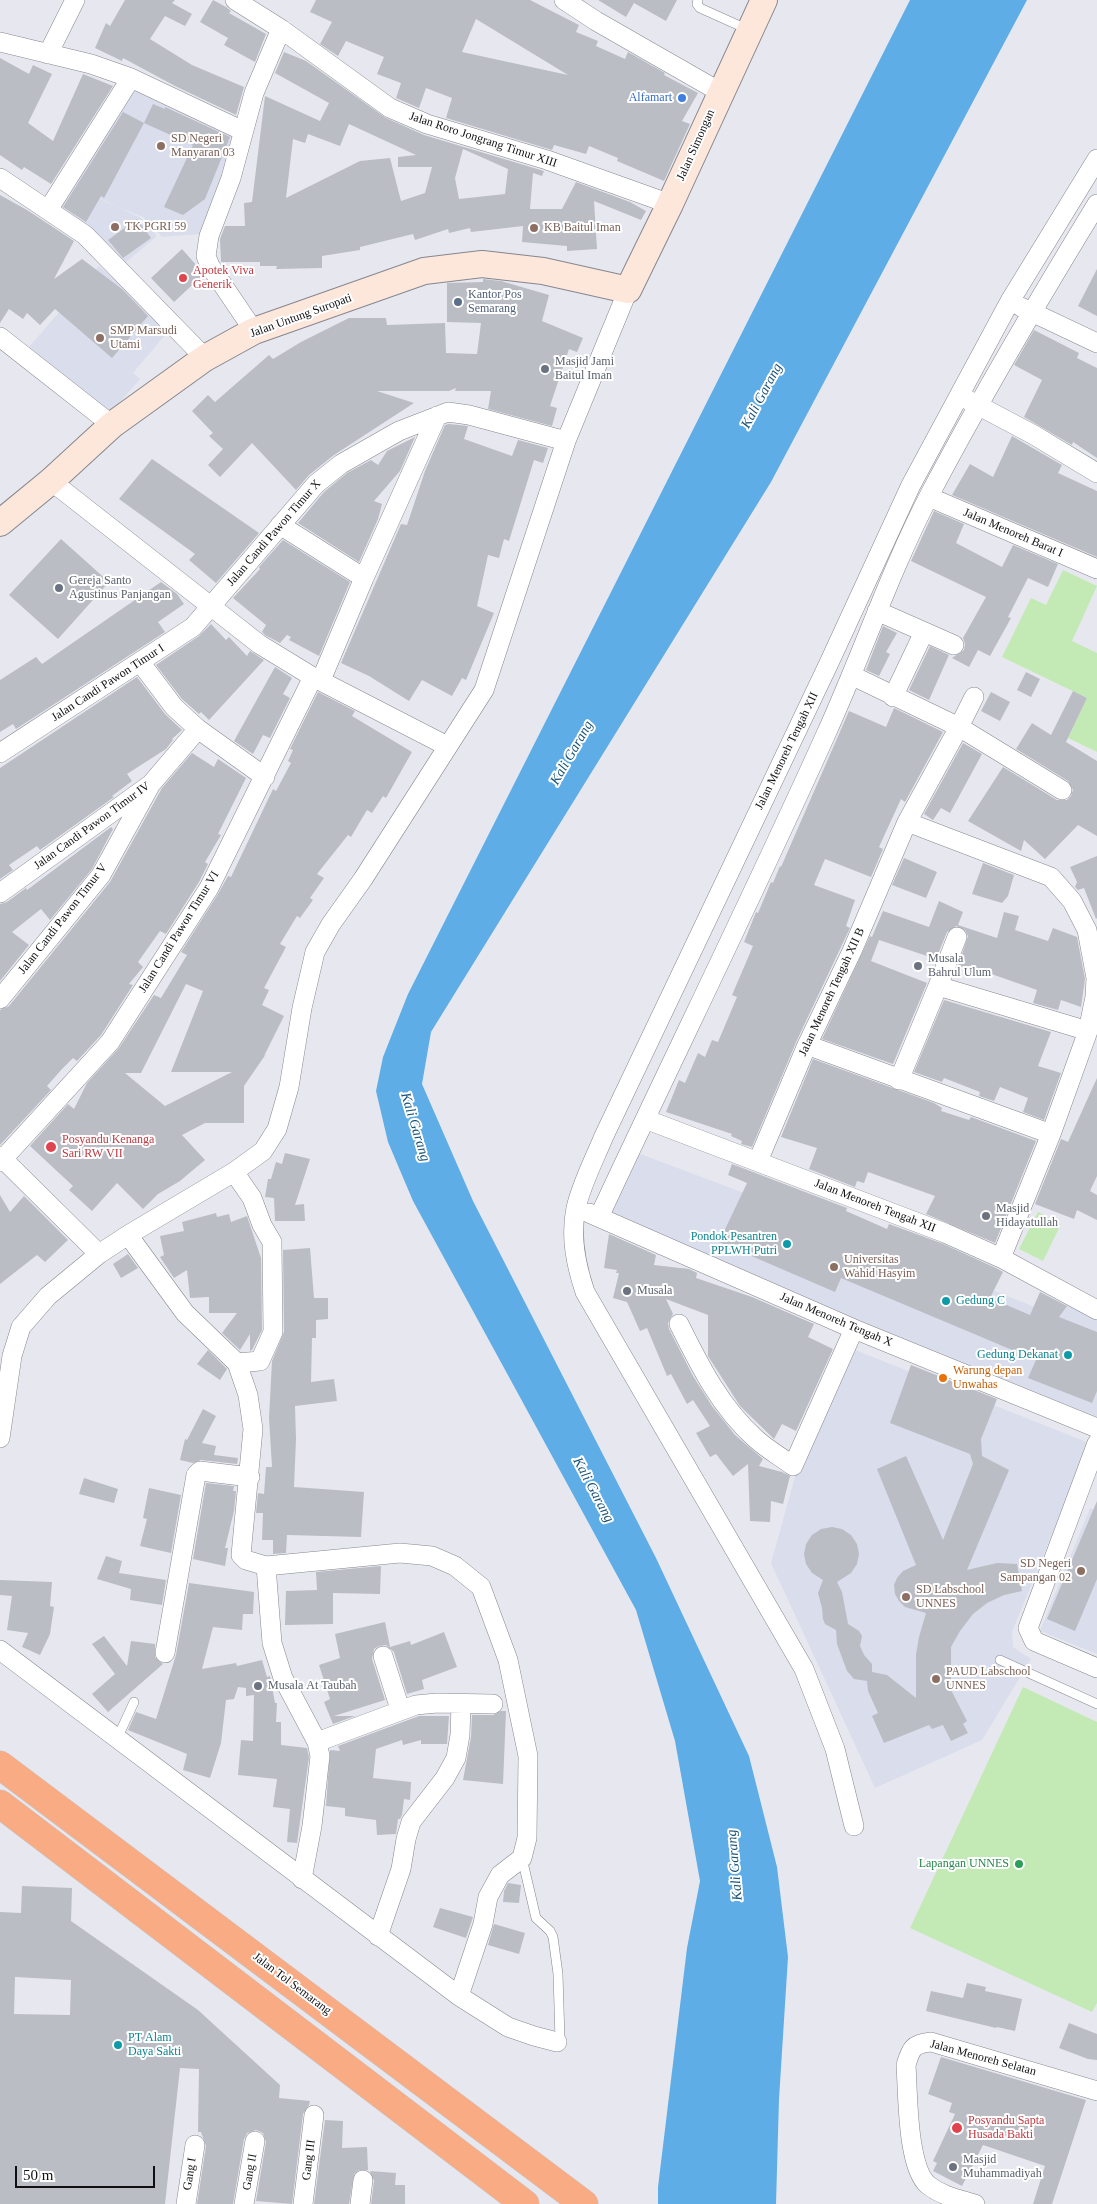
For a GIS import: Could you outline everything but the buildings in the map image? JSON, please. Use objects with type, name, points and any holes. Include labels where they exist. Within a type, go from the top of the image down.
[{"type":"highway","name":"Jalan Tol Semarang","points":[[0,1764],[584,2204]]},
{"type":"highway","points":[[0,1804],[525,2204]]},
{"type":"main road","name":"Jalan Simongan","points":[[628,290],[670,204],[764,0]]},
{"type":"main road","name":"Jalan Untung Suropati","points":[[0,523],[52,481],[112,425],[205,358],[254,331],[424,271],[482,264],[543,271],[628,290]]},
{"type":"street","points":[[48,54],[75,0]]},
{"type":"street","name":"Jalan Roro Jongrang Timur XIII","points":[[235,0],[281,29],[390,108],[427,124],[547,160],[670,204]]},
{"type":"street","points":[[564,0],[596,21],[720,92]]},
{"type":"street","points":[[254,331],[206,256],[209,236],[230,178],[254,93],[281,29]]},
{"type":"street","points":[[0,42],[91,64],[131,78],[243,131]]},
{"type":"street","points":[[48,210],[131,78]]},
{"type":"street","name":"Jalan Menoreh Tengah XII","points":[[854,1826],[835,1749],[804,1669],[585,1292],[575,1255],[574,1231],[576,1208],[604,1136],[829,663],[911,485],[1010,300],[1097,159]]},
{"type":"street","points":[[0,178],[85,235],[205,358]]},
{"type":"street","points":[[599,1217],[752,896],[853,676],[877,611],[928,496],[1031,312],[1097,204]]},
{"type":"street","points":[[0,1438],[12,1356],[21,1327],[48,1296],[99,1254],[128,1234],[234,1172],[263,1151],[277,1128],[289,1087],[302,1008],[315,952],[331,924],[363,879],[484,690],[566,441],[628,290]]},
{"type":"street","points":[[1010,300],[1097,343]]},
{"type":"street","points":[[0,337],[112,425]]},
{"type":"street","points":[[960,395],[1034,435],[1097,473]]},
{"type":"street","name":"Jalan Candi Pawon Timur X","points":[[210,606],[316,484],[342,464],[399,431],[448,412],[469,415],[566,441]]},
{"type":"street","name":"Jalan Candi Pawon Timur VI","points":[[1,1159],[110,1042],[208,888],[317,679],[437,416]]},
{"type":"street","points":[[52,481],[259,644],[317,679],[447,746]]},
{"type":"street","name":"Jalan Menoreh Barat I","points":[[928,496],[1097,569]]},
{"type":"street","points":[[280,525],[364,578]]},
{"type":"street","name":"Jalan Candi Pawon Timur I","points":[[0,753],[193,627],[210,606]]},
{"type":"street","points":[[877,611],[954,645]]},
{"type":"street","points":[[893,696],[924,632]]},
{"type":"street","points":[[140,662],[174,707],[198,729],[265,778]]},
{"type":"street","points":[[853,676],[959,727],[1062,790]]},
{"type":"street","name":"Jalan Menoreh Tengah XII B","points":[[758,1161],[807,1045],[852,950],[907,822],[974,696]]},
{"type":"street","name":"Jalan Candi Pawon Timur IV","points":[[0,893],[151,784],[198,729]]},
{"type":"street","name":"Jalan Candi Pawon Timur V","points":[[0,999],[101,875],[151,784]]},
{"type":"street","points":[[907,822],[1051,877],[1072,901],[1087,930],[1096,978],[1095,997],[1088,1032],[1051,1134],[1001,1258]]},
{"type":"street","points":[[899,1080],[957,936]]},
{"type":"street","points":[[938,986],[1088,1032]]},
{"type":"street","points":[[807,1045],[1051,1134]]},
{"type":"street","name":"Jalan Menoreh Tengah XII","points":[[645,1119],[878,1206],[1001,1258],[1097,1310]]},
{"type":"street","points":[[1,1159],[99,1254]]},
{"type":"street","points":[[234,1172],[252,1198],[272,1242],[273,1332],[260,1361],[237,1363]]},
{"type":"street","name":"Jalan Menoreh Tengah X","points":[[576,1208],[854,1329],[1097,1428]]},
{"type":"street","points":[[128,1234],[185,1313],[237,1363],[248,1395],[253,1429],[250,1477],[241,1555],[246,1560],[266,1566],[400,1553],[432,1556],[456,1566],[481,1587],[508,1660],[528,1756],[527,1838],[522,1858],[500,1875],[488,1897],[483,1924],[458,1996]]},
{"type":"street","points":[[678,1324],[721,1401],[756,1439],[793,1466],[854,1329]]},
{"type":"street","points":[[1097,1443],[1028,1628],[1034,1641],[1097,1668]]},
{"type":"street","points":[[166,1653],[196,1475],[200,1470],[250,1477]]},
{"type":"street","points":[[266,1566],[272,1643],[283,1678],[317,1742],[320,1756],[312,1826],[302,1879]]},
{"type":"street","points":[[0,1650],[458,1996],[508,2027],[557,2042]]},
{"type":"street","points":[[383,1656],[400,1709]]},
{"type":"street","points":[[317,1742],[400,1709],[416,1705],[436,1703],[493,1704]]},
{"type":"street","points":[[378,1936],[401,1869],[406,1839],[412,1822],[445,1778],[456,1758],[460,1735],[461,1704]]},
{"type":"street","name":"Jalan Menoreh Selatan","points":[[975,2204],[944,2195],[927,2184],[917,2170],[913,2153],[906,2065],[910,2051],[918,2043],[931,2042],[1097,2091]]},
{"type":"street","name":"Gang III","points":[[303,2204],[314,2115]]},
{"type":"street","name":"Gang II","points":[[244,2204],[255,2141]]},
{"type":"street","name":"Gang I","points":[[186,2204],[195,2145]]},
{"type":"street","points":[[360,2204],[364,2180]]},
{"type":"lane","points":[[698,0],[697,4],[700,8],[749,30]]},
{"type":"lane","points":[[1000,1660],[1097,1704]]},
{"type":"lane","points":[[117,1739],[134,1702]]},
{"type":"lane","points":[[522,1858],[536,1918],[550,1931],[553,1937],[558,1974],[560,2021],[560,2040],[557,2042]]},
{"type":"shaded area","name":"SD Negeri Manyaran 03","points":[[126,84],[235,129],[226,163],[200,234],[162,237],[143,217],[108,203],[71,183]]},
{"type":"shaded area","name":"TK PGRI 59","points":[[68,183],[141,218],[157,236],[124,264],[53,209]]},
{"type":"shaded area","name":"SMP Marsudi Utami","points":[[99,266],[171,328],[133,373],[140,379],[109,415],[29,347]]},
{"type":"shaded area","name":"Universitas Wahid Hasyim","points":[[635,1152],[872,1241],[1059,1317],[1072,1293],[1097,1304],[1097,1422],[607,1214]]},
{"type":"shaded area","name":"SD Labschool UNNES","points":[[850,1348],[1089,1443],[1012,1632],[1013,1647],[1031,1659],[982,1740],[875,1788],[771,1563],[800,1459]]},
{"type":"shaded area","name":"SD Negeri Sampangan 02","points":[[1090,1508],[1097,1511],[1097,1654],[1040,1631]]},
{"type":"green space","points":[[1063,570],[1097,586],[1072,641],[1097,653],[1097,752],[1068,738],[1087,698],[1002,657],[1031,598],[1046,605]]},
{"type":"green space","points":[[1038,1212],[1061,1224],[1043,1261],[1019,1249]]},
{"type":"green space","name":"Lapangan UNNES","points":[[1023,1687],[1097,1722],[1097,2003],[1092,2012],[910,1928]]},
{"type":"water","name":"Kali Garang","points":[[910,0],[1027,0],[771,482],[431,1032],[422,1084],[473,1201],[656,1558],[749,1756],[777,1867],[788,1957],[779,2099],[776,2204],[658,2204],[658,2187],[687,1948],[700,1881],[675,1741],[636,1610],[413,1201],[388,1142],[376,1091],[383,1057],[408,994]]},
{"type":"place","name":"Alfamart","points":[[682,98]]},
{"type":"place","name":"SD Negeri Manyaran 03","points":[[161,146]]},
{"type":"place","name":"TK PGRI 59","points":[[115,227]]},
{"type":"place","name":"KB Baitul Iman","points":[[534,228]]},
{"type":"place","name":"Apotek Viva Generik","points":[[183,278]]},
{"type":"place","name":"Kantor Pos Semarang","points":[[458,302]]},
{"type":"place","name":"SMP Marsudi Utami","points":[[100,338]]},
{"type":"place","name":"Masjid Jami Baitul Iman","points":[[545,369]]},
{"type":"place","name":"Gereja Santo Agustinus Panjangan","points":[[59,588]]},
{"type":"place","name":"Musala Bahrul Ulum","points":[[918,966]]},
{"type":"place","name":"Posyandu Kenanga Sari RW VII","points":[[51,1147]]},
{"type":"place","name":"Masjid Hidayatullah","points":[[986,1216]]},
{"type":"place","name":"Pondok Pesantren PPLWH Putri","points":[[787,1244]]},
{"type":"place","name":"Universitas Wahid Hasyim","points":[[834,1267]]},
{"type":"place","name":"Musala","points":[[627,1291]]},
{"type":"place","name":"Gedung C","points":[[946,1301]]},
{"type":"place","name":"Gedung Dekanat","points":[[1068,1355]]},
{"type":"place","name":"Warung depan Unwahas","points":[[943,1378]]},
{"type":"place","name":"SD Negeri Sampangan 02","points":[[1081,1571]]},
{"type":"place","name":"SD Labschool UNNES","points":[[906,1597]]},
{"type":"place","name":"PAUD Labschool UNNES","points":[[936,1679]]},
{"type":"place","name":"Musala At Taubah","points":[[258,1686]]},
{"type":"place","name":"Lapangan UNNES","points":[[1019,1864]]},
{"type":"place","name":"PT Alam Daya Sakti","points":[[118,2045]]},
{"type":"place","name":"Posyandu Sapta Husada Bakti","points":[[957,2128]]},
{"type":"place","name":"Masjid Muhammadiyah","points":[[953,2167]]}]
